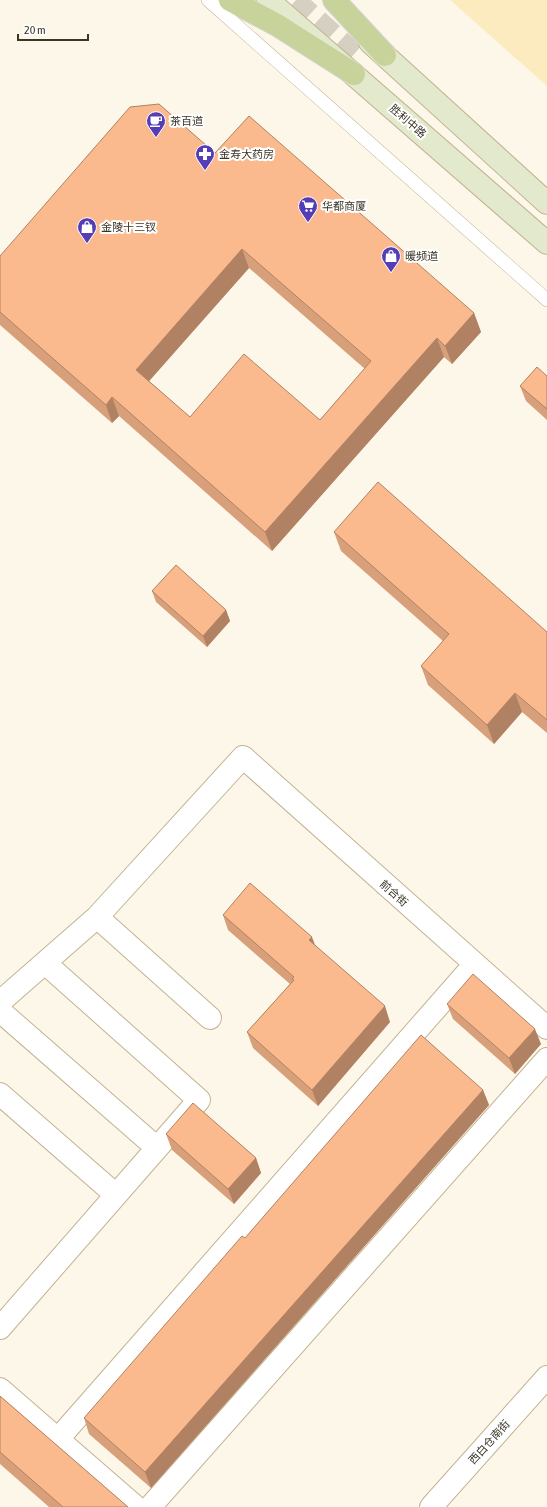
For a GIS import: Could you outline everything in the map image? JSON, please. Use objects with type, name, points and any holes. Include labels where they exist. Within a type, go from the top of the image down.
[{"type":"main road","points":[[230,0],[277,25],[354,74]]},
{"type":"main road","name":"胜利中路","points":[[268,0],[547,243]]},
{"type":"main road","points":[[321,0],[385,55],[547,203]]},
{"type":"main road","points":[[334,0],[385,55]]},
{"type":"street","name":"前合街","points":[[97,917],[243,757],[474,965],[547,1028]]},
{"type":"street","points":[[0,1002],[97,917],[210,1018]]},
{"type":"street","points":[[0,1328],[199,1100],[45,963]]},
{"type":"street","points":[[58,1439],[474,965]]},
{"type":"street","points":[[0,1011],[157,1148]]},
{"type":"street","points":[[150,1507],[547,1058]]},
{"type":"street","points":[[0,1094],[116,1195]]},
{"type":"street","name":"西白仓南街","points":[[431,1507],[545,1383]]},
{"type":"street","points":[[0,1389],[136,1507]]},
{"type":"lane","points":[[208,0],[547,300]]},
{"type":"shaded area","points":[[450,0],[547,0],[547,86]]},
{"type":"building","points":[[159,104],[215,153],[249,116],[474,313],[445,346],[437,338],[265,532],[112,397],[106,405],[0,312],[0,256],[130,107]],"holes":[[[242,249],[371,361],[320,420],[244,354],[190,417],[136,370]]]},
{"type":"building","points":[[537,367],[547,376],[547,409],[520,386]]},
{"type":"building","points":[[378,482],[547,632],[547,720],[515,693],[487,725],[421,666],[449,634],[334,532]]},
{"type":"building","points":[[176,565],[226,610],[203,636],[152,591]]},
{"type":"building","points":[[250,883],[312,937],[309,940],[385,1006],[312,1090],[247,1032],[294,980],[292,979],[294,977],[223,915]]},
{"type":"building","points":[[473,974],[535,1029],[509,1058],[447,1004]]},
{"type":"building","points":[[421,1035],[483,1090],[145,1472],[84,1418],[242,1236],[245,1238]]},
{"type":"building","points":[[193,1103],[256,1158],[228,1189],[166,1134]]},
{"type":"building","points":[[0,1396],[128,1507],[63,1507],[0,1452]]},
{"type":"tunnel","points":[[296,0],[355,53]]},
{"type":"place","name":"茶百道","points":[[156,138]]},
{"type":"place","name":"金寿大药房","points":[[205,171]]},
{"type":"place","name":"华都商厦","points":[[308,223]]},
{"type":"place","name":"金陵十三钗","points":[[87,244]]},
{"type":"place","name":"暖频道","points":[[391,273]]}]
